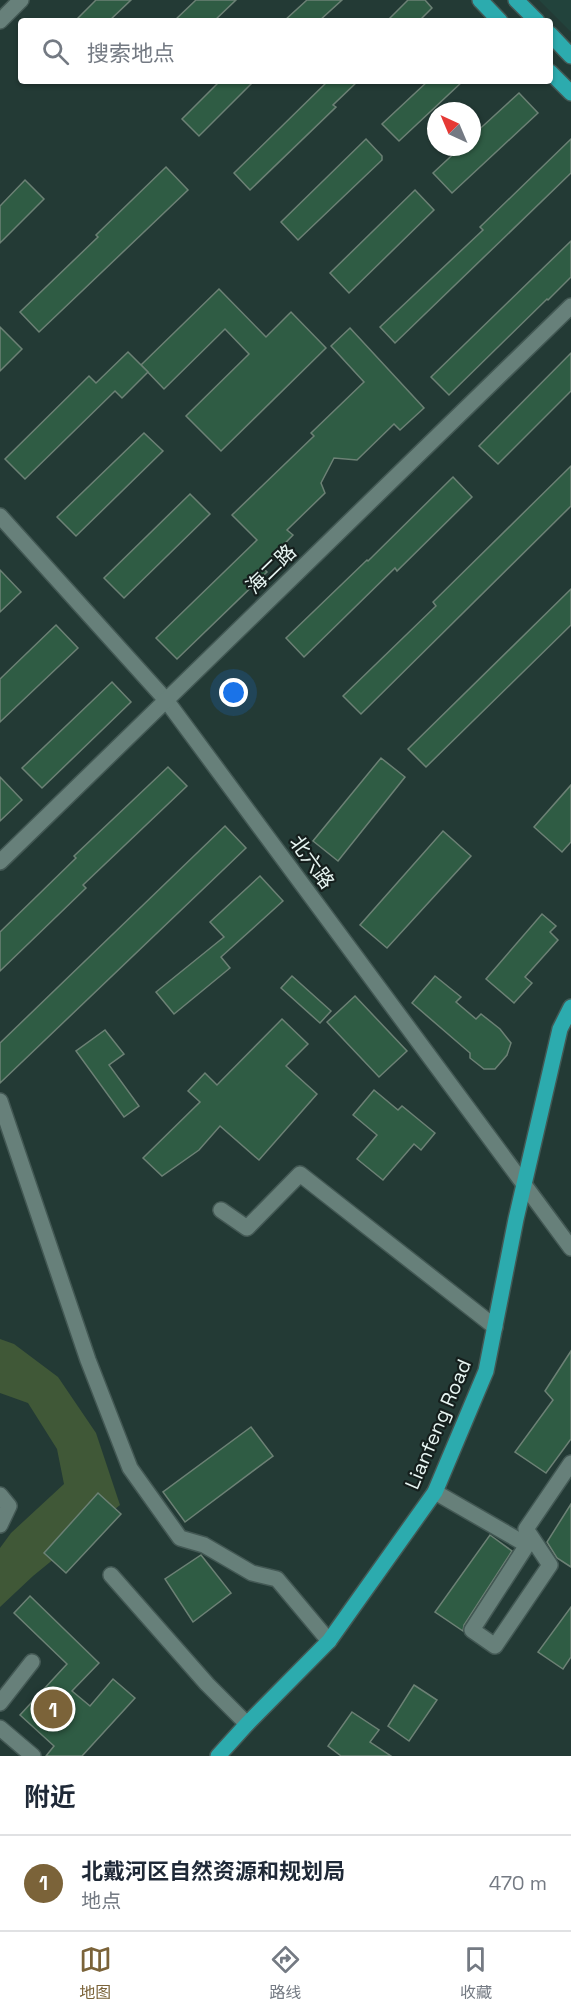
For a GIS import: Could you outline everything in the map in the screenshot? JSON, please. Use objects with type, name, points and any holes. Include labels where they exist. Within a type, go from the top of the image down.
[{"type":"main road","points":[[480,0],[497,18]]},
{"type":"main road","points":[[516,0],[534,18]]},
{"type":"main road","points":[[553,37],[571,56]]},
{"type":"main road","points":[[553,75],[571,93]]},
{"type":"main road","name":"Lianfeng Road","points":[[226,1753],[247,1724],[329,1641],[435,1492],[486,1371],[524,1184],[560,1029],[571,1007]]},
{"type":"street","points":[[0,21],[21,0]]},
{"type":"street","name":"海二路","points":[[0,862],[571,306]]},
{"type":"street","name":"北六路","points":[[0,516],[166,700],[571,1248]]},
{"type":"street","points":[[0,1101],[88,1360],[130,1468],[180,1538],[204,1545],[252,1574],[278,1579],[329,1641]]},
{"type":"street","points":[[221,1210],[247,1228],[300,1174],[495,1327]]},
{"type":"street","points":[[435,1492],[527,1545],[472,1630],[495,1646],[550,1565],[526,1529],[571,1463]]},
{"type":"street","points":[[0,1495],[9,1506],[0,1525]]},
{"type":"street","points":[[111,1575],[207,1684],[247,1724]]},
{"type":"street","points":[[0,1703],[32,1662]]},
{"type":"street","points":[[0,1728],[33,1756]]},
{"type":"shaded area","points":[[539,0],[571,0],[571,32]]},
{"type":"shaded area","points":[[0,1339],[14,1344],[58,1377],[96,1433],[120,1505],[33,1576],[0,1607],[0,1548],[11,1533],[64,1484],[57,1449],[28,1403],[0,1393]]},
{"type":"building","points":[[96,0],[131,0],[112,18],[78,18]]},
{"type":"building","points":[[196,0],[236,0],[217,18],[177,18]]},
{"type":"building","points":[[307,0],[342,0],[322,18],[287,18]]},
{"type":"building","points":[[408,0],[425,0],[432,8],[422,18],[390,18]]},
{"type":"building","points":[[217,84],[251,84],[199,136],[182,119]]},
{"type":"building","points":[[325,84],[355,84],[333,105],[336,107],[250,190],[234,173]]},
{"type":"building","points":[[425,84],[460,84],[441,102],[427,102],[427,115],[399,141],[382,124]]},
{"type":"building","points":[[519,93],[538,113],[452,193],[433,173],[451,156],[481,156],[481,128]]},
{"type":"building","points":[[366,139],[382,156],[382,160],[298,240],[281,222]]},
{"type":"building","points":[[571,139],[571,173],[395,343],[380,327],[483,230],[480,227]]},
{"type":"building","points":[[166,167],[188,190],[39,332],[20,312]]},
{"type":"building","points":[[25,180],[44,199],[0,243],[0,206]]},
{"type":"building","points":[[415,190],[434,210],[349,293],[330,273]]},
{"type":"building","points":[[571,241],[571,277],[449,395],[431,377]]},
{"type":"building","points":[[219,289],[266,337],[291,312],[326,348],[221,451],[186,416],[249,354],[225,329],[164,389],[141,365]]},
{"type":"building","points":[[0,327],[22,349],[0,371]]},
{"type":"building","points":[[350,328],[424,408],[400,430],[394,424],[357,460],[334,458],[321,483],[325,493],[287,530],[293,535],[262,567],[267,572],[177,659],[156,638],[257,540],[232,515],[314,436],[311,433],[364,382],[331,346]]},
{"type":"building","points":[[128,352],[148,372],[122,398],[115,391],[25,479],[5,459],[89,376],[96,383]]},
{"type":"building","points":[[571,353],[571,391],[498,464],[479,446]]},
{"type":"building","points":[[144,433],[163,451],[76,536],[57,517]]},
{"type":"building","points":[[571,466],[571,506],[361,714],[343,696],[436,606],[433,602]]},
{"type":"building","points":[[453,477],[472,497],[397,571],[395,568],[304,657],[286,638]]},
{"type":"building","points":[[190,494],[210,514],[124,598],[104,578]]},
{"type":"building","points":[[0,570],[21,592],[0,612]]},
{"type":"building","points":[[571,589],[571,625],[426,767],[408,749]]},
{"type":"building","points":[[56,625],[78,648],[0,722],[0,679]]},
{"type":"building","points":[[112,682],[131,702],[42,788],[22,768]]},
{"type":"building","points":[[381,758],[405,777],[338,861],[313,841]]},
{"type":"building","points":[[168,767],[187,786],[83,885],[86,888],[0,971],[0,932],[76,858],[74,856]]},
{"type":"building","points":[[0,777],[22,800],[0,821]]},
{"type":"building","points":[[571,785],[571,842],[562,852],[534,827]]},
{"type":"building","points":[[225,826],[246,848],[0,1083],[0,1043]]},
{"type":"building","points":[[443,831],[471,856],[387,948],[360,925]]},
{"type":"building","points":[[260,876],[283,901],[221,957],[230,968],[174,1014],[156,992],[224,937],[210,922]]},
{"type":"building","points":[[542,914],[556,926],[550,932],[558,940],[525,977],[532,983],[514,1003],[486,979]]},
{"type":"building","points":[[292,976],[331,1011],[320,1023],[281,988]]},
{"type":"building","points":[[435,976],[461,997],[456,1002],[476,1019],[481,1014],[500,1029],[511,1043],[507,1055],[495,1069],[484,1069],[470,1058],[470,1053],[412,1003]]},
{"type":"building","points":[[355,996],[407,1051],[379,1077],[327,1022]]},
{"type":"building","points":[[282,1019],[308,1044],[286,1066],[317,1094],[259,1160],[220,1126],[199,1150],[162,1176],[143,1158],[200,1102],[188,1091],[205,1073],[217,1085]]},
{"type":"building","points":[[105,1030],[124,1054],[109,1065],[139,1106],[124,1117],[76,1051]]},
{"type":"building","points":[[374,1090],[398,1110],[402,1106],[435,1133],[421,1150],[414,1144],[383,1180],[357,1159],[377,1135],[353,1115]]},
{"type":"building","points":[[571,1351],[571,1439],[546,1473],[515,1452],[553,1400],[545,1391]]},
{"type":"building","points":[[251,1427],[273,1456],[185,1522],[163,1492]]},
{"type":"building","points":[[98,1493],[121,1514],[66,1573],[44,1553]]},
{"type":"building","points":[[571,1504],[571,1567],[557,1558],[547,1542]]},
{"type":"building","points":[[490,1535],[512,1551],[464,1625],[463,1631],[435,1612]]},
{"type":"building","points":[[201,1555],[231,1593],[193,1622],[165,1579]]},
{"type":"building","points":[[30,1596],[99,1663],[72,1691],[90,1706],[113,1679],[135,1698],[82,1756],[46,1756],[54,1746],[20,1715],[67,1664],[14,1613]]},
{"type":"building","points":[[571,1607],[571,1657],[563,1669],[538,1652]]},
{"type":"building","points":[[414,1685],[437,1700],[409,1741],[388,1726]]},
{"type":"building","points":[[352,1712],[379,1730],[370,1742],[391,1756],[341,1756],[328,1746]]},
{"type":"place","name":"北戴河区自然资源和规划局","points":[[53,1709]]}]
